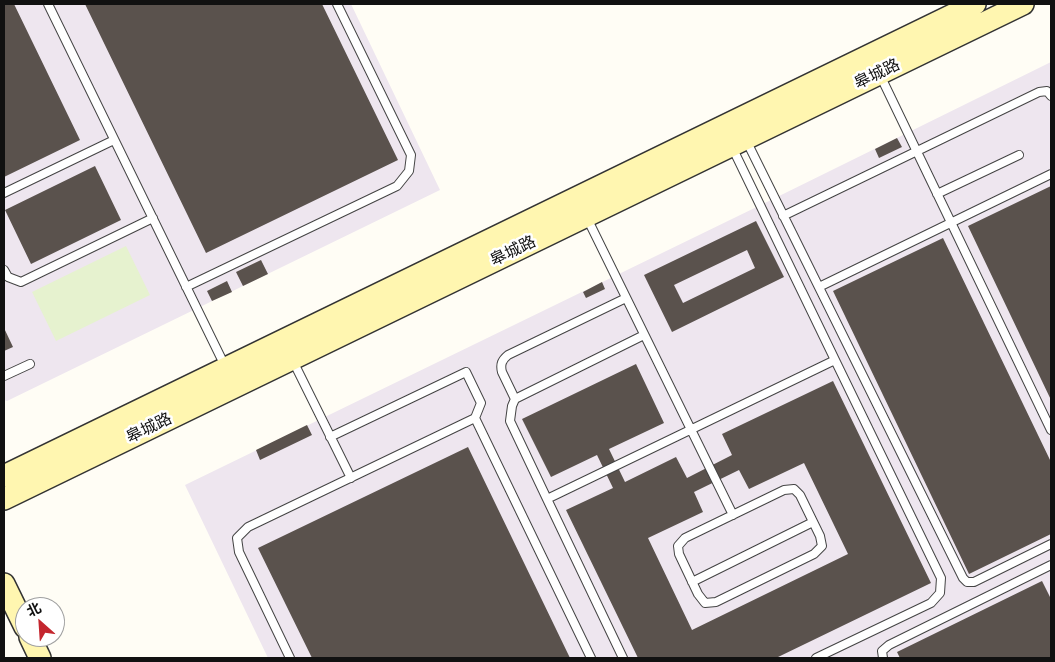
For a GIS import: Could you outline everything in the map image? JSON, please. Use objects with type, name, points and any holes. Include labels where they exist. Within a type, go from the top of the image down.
[{"type":"main road","name":"皋城路","points":[[4,476],[975,4]]},
{"type":"main road","name":"皋城路","points":[[4,499],[1023,4]]},
{"type":"main road","points":[[4,584],[15,607]]},
{"type":"lane","points":[[48,4],[226,368]]},
{"type":"lane","points":[[186,287],[397,186],[409,171],[411,155],[337,4]]},
{"type":"lane","points":[[879,73],[1051,430]]},
{"type":"lane","points":[[783,216],[1039,92],[1047,91],[1051,96]]},
{"type":"lane","points":[[4,194],[114,140]]},
{"type":"lane","points":[[738,142],[783,216],[963,578],[967,582],[974,582],[1051,544]]},
{"type":"lane","points":[[738,142],[835,360],[941,578],[940,593],[931,603],[816,658]]},
{"type":"lane","points":[[937,194],[1019,155]]},
{"type":"lane","points":[[819,288],[1051,174]]},
{"type":"lane","points":[[586,216],[733,515]]},
{"type":"lane","points":[[4,270],[8,277],[21,282],[153,218]]},
{"type":"lane","points":[[515,399],[500,367],[504,358],[626,298]]},
{"type":"lane","points":[[623,658],[513,429],[510,422],[510,413],[515,399],[644,335]]},
{"type":"lane","points":[[292,359],[351,478]]},
{"type":"lane","points":[[547,499],[835,360]]},
{"type":"lane","points":[[4,376],[30,364]]},
{"type":"lane","points":[[290,658],[239,552],[237,538],[248,528],[475,418],[481,403],[466,372],[330,437]]},
{"type":"lane","points":[[475,418],[591,658]]},
{"type":"lane","points":[[784,490],[794,490],[800,495],[813,522],[820,536],[822,546],[814,554],[716,602],[705,603],[698,594],[679,554],[678,546],[685,538],[784,490]]},
{"type":"lane","points":[[692,582],[813,522]]},
{"type":"lane","points":[[883,658],[882,651],[889,645],[1051,565]]},
{"type":"shaded area","points":[[4,4],[351,4],[440,190],[7,401],[4,400]]},
{"type":"shaded area","points":[[1051,62],[1051,658],[268,658],[185,485]]},
{"type":"green space","points":[[126,246],[150,295],[56,341],[32,292]]},
{"type":"building","points":[[4,4],[14,4],[80,140],[4,177]]},
{"type":"building","points":[[85,4],[322,4],[398,160],[206,253]]},
{"type":"building","points":[[897,138],[902,147],[879,158],[875,149]]},
{"type":"building","points":[[95,166],[121,220],[31,264],[5,210]]},
{"type":"building","points":[[1051,186],[1051,400],[968,226]]},
{"type":"building","points":[[756,221],[784,277],[672,332],[644,275]],"holes":[[[747,250],[755,268],[683,303],[674,285]]]},
{"type":"building","points":[[943,238],[1051,462],[1051,534],[969,574],[833,291]]},
{"type":"building","points":[[261,260],[268,274],[243,286],[236,272]]},
{"type":"building","points":[[227,281],[232,292],[212,301],[207,291]]},
{"type":"building","points":[[602,282],[605,289],[586,298],[583,292]]},
{"type":"building","points":[[4,328],[13,347],[4,351]]},
{"type":"building","points":[[636,364],[664,423],[609,449],[625,482],[676,457],[687,478],[732,455],[722,434],[833,381],[931,583],[776,658],[638,658],[566,510],[613,488],[597,455],[551,477],[522,419]],"holes":[[[804,463],[848,554],[692,630],[648,538],[703,512],[694,492],[739,470],[749,489]]]},
{"type":"building","points":[[307,425],[312,435],[260,460],[256,450]]},
{"type":"building","points":[[468,447],[570,658],[312,658],[258,548]]},
{"type":"building","points":[[1042,581],[1051,599],[1051,658],[900,658],[897,652]]}]
